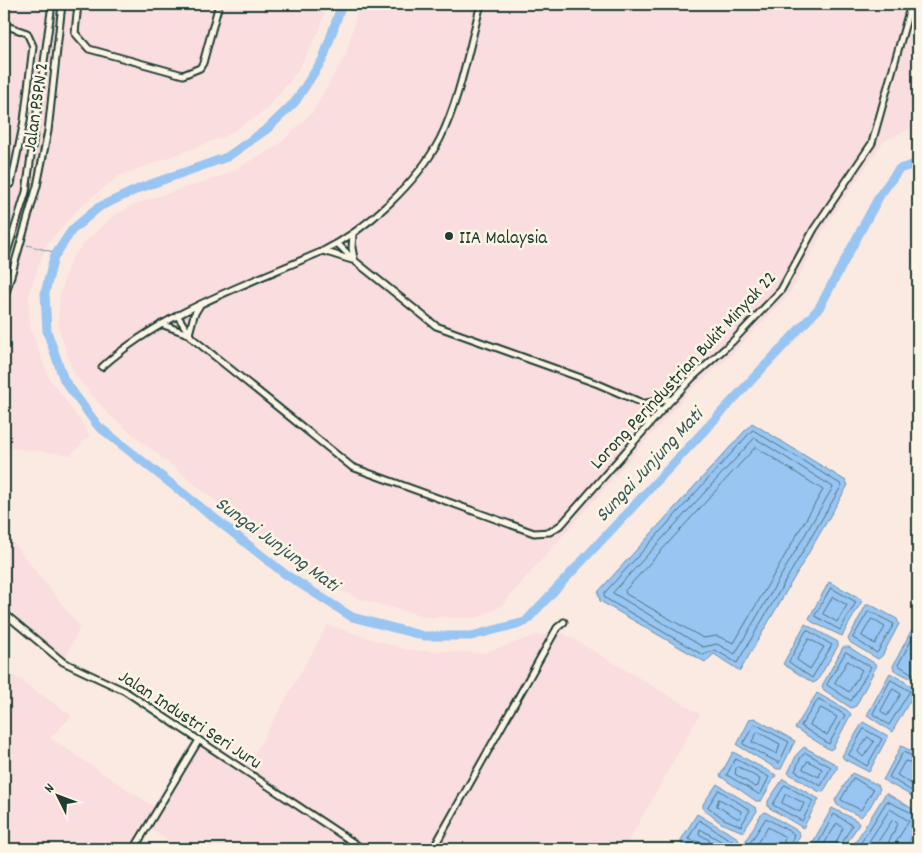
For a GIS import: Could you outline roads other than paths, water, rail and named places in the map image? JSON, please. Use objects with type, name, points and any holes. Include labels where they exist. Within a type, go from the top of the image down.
[{"type":"street","name":"Jalan PSPN 2","points":[[4,263],[26,192],[52,4]]},
{"type":"street","name":"Jalan PSPN 2","points":[[4,300],[37,186],[48,131],[62,4]]},
{"type":"street","points":[[78,4],[75,32],[85,47],[183,75],[200,68],[203,64],[219,4]]},
{"type":"street","points":[[102,367],[126,345],[177,315],[323,252],[353,234],[381,212],[420,167],[440,139],[452,109],[481,4]]},
{"type":"street","name":"Lorong Perindustrian Bukit Minyak 22","points":[[177,315],[190,334],[352,466],[534,533],[550,532],[562,524],[672,399],[732,342],[781,290],[814,229],[872,143],[911,4]]},
{"type":"street","points":[[4,25],[27,33],[33,46],[24,121],[11,184]]},
{"type":"street","points":[[24,121],[36,122]]},
{"type":"street","points":[[353,234],[352,248],[355,261]]},
{"type":"street","points":[[338,244],[355,261],[436,326],[661,411]]},
{"type":"street","points":[[323,252],[355,261]]},
{"type":"street","points":[[4,263],[14,266]]},
{"type":"street","points":[[161,324],[190,334],[190,325],[200,306]]},
{"type":"street","points":[[643,403],[672,399]]},
{"type":"street","points":[[643,403],[648,426]]},
{"type":"street","name":"Jalan Industri Seri Juru","points":[[4,613],[63,662],[125,691],[363,849]]},
{"type":"street","points":[[433,849],[557,628],[564,622]]},
{"type":"street","points":[[134,849],[199,740]]},
{"type":"water","points":[[752,423],[846,481],[848,485],[740,671],[714,654],[705,662],[600,601],[598,592]]},
{"type":"water","points":[[829,582],[862,601],[842,636],[812,622],[809,618]]},
{"type":"water","points":[[866,605],[871,605],[897,619],[899,624],[882,656],[878,659],[851,643],[848,639]]},
{"type":"water","points":[[805,624],[838,642],[838,646],[817,681],[813,683],[783,664]]},
{"type":"water","points":[[915,630],[918,632],[918,682],[894,670],[893,666],[911,631]]},
{"type":"water","points":[[843,647],[849,647],[877,665],[856,706],[851,708],[824,690],[822,686]]},
{"type":"water","points":[[890,673],[916,690],[892,732],[867,715]]},
{"type":"water","points":[[817,693],[851,714],[833,748],[830,750],[795,728]]},
{"type":"water","points":[[754,718],[795,741],[781,769],[777,769],[737,745],[750,719]]},
{"type":"water","points":[[863,722],[888,736],[869,772],[844,759],[842,756]]},
{"type":"water","points":[[901,746],[918,754],[917,799],[883,780]]},
{"type":"water","points":[[804,747],[837,765],[837,769],[823,792],[818,791],[788,773],[797,754]]},
{"type":"water","points":[[733,752],[776,775],[761,801],[756,801],[720,776]]},
{"type":"water","points":[[852,773],[878,785],[880,789],[870,807],[861,817],[837,805],[835,800]]},
{"type":"water","points":[[783,779],[819,799],[803,828],[768,807],[768,801]]},
{"type":"water","points":[[717,784],[756,808],[757,811],[743,832],[721,823],[703,809],[703,804]]},
{"type":"water","points":[[886,793],[918,812],[918,827],[905,849],[851,849]]},
{"type":"water","points":[[832,808],[856,820],[859,824],[843,849],[809,849]]},
{"type":"water","points":[[765,812],[798,831],[800,836],[793,849],[741,849],[760,816]]},
{"type":"water","points":[[697,814],[738,838],[739,841],[735,849],[681,844],[681,840]]},
{"type":"waterway","name":"Sungai Junjung Mati","points":[[342,4],[323,59],[295,102],[267,129],[227,157],[140,188],[99,207],[72,230],[54,257],[45,293],[47,331],[64,380],[98,426],[285,574],[352,617],[424,636],[471,636],[525,622],[819,308],[880,195],[899,169],[918,163]]},
{"type":"waterway","points":[[27,245],[57,253]]},
{"type":"place","name":"IIA Malaysia","points":[[449,236]]}]
